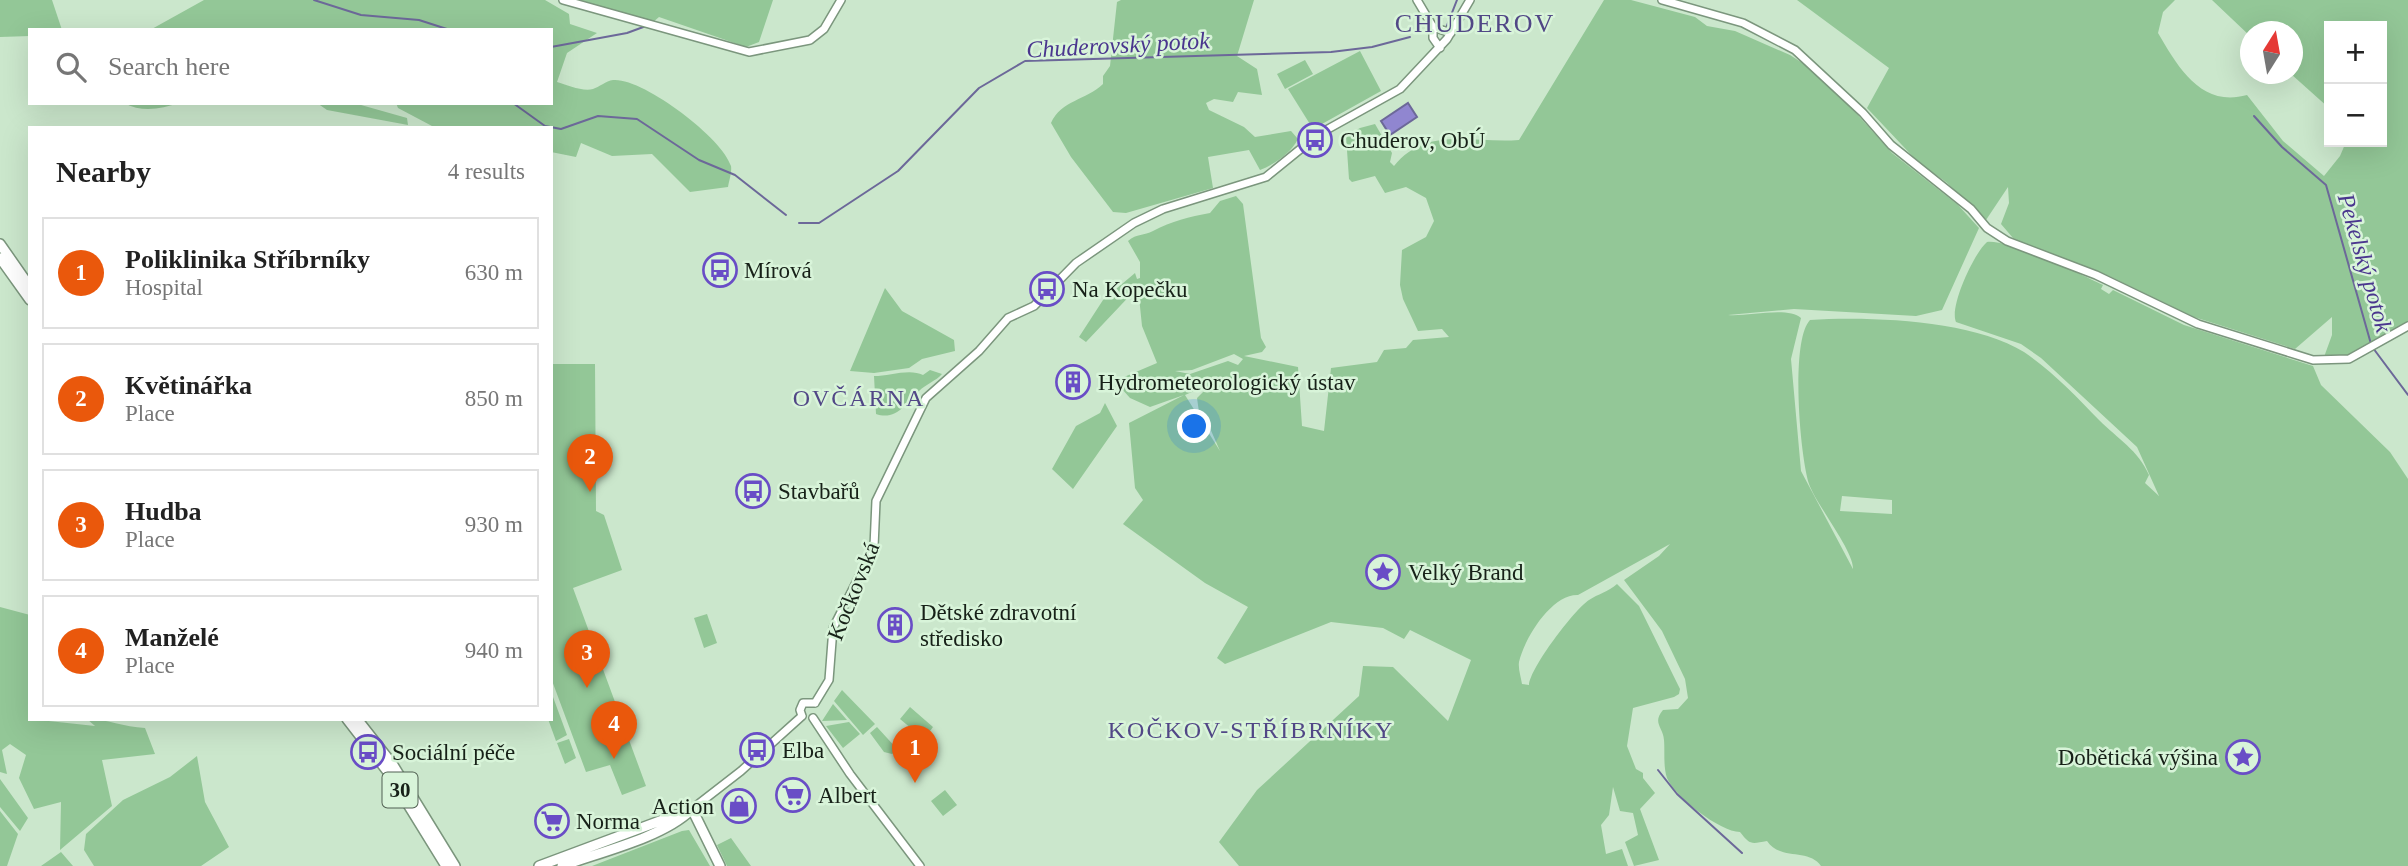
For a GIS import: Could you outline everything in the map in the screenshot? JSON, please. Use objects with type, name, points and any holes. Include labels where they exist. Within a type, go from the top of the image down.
[{"type":"main road","points":[[0,244],[28,284]]},
{"type":"main road","points":[[0,258],[28,297]]},
{"type":"main road","name":"30","points":[[350,721],[388,772],[446,866]]},
{"type":"main road","name":"30","points":[[359,721],[393,765],[455,866]]},
{"type":"main road","points":[[539,866],[692,809]]},
{"type":"main road","points":[[562,866],[657,831],[677,822],[692,809]]},
{"type":"main road","points":[[692,809],[720,866]]},
{"type":"street","points":[[563,0],[749,52],[810,40],[824,29],[841,0]]},
{"type":"street","points":[[1417,0],[1439,32],[1440,48]]},
{"type":"street","name":"Kočkovská","points":[[813,718],[818,712],[816,704],[829,680],[833,628],[874,547],[876,501],[926,398],[979,351],[1008,318],[1034,306],[1076,263],[1113,236],[1163,209],[1266,177],[1339,121],[1400,89],[1440,48],[1439,32],[1470,0]]},
{"type":"street","points":[[1662,0],[1743,23],[1795,50],[1863,113],[1891,145],[1971,209],[1987,228],[2007,241],[2096,275],[2197,324],[2313,360],[2333,362],[2348,359],[2408,326]]},
{"type":"street","points":[[692,809],[734,777],[802,716],[803,703],[816,704]]},
{"type":"street","points":[[802,716],[813,718],[850,774],[920,866]]},
{"type":"green space","points":[[0,0],[52,0],[61,28],[28,28],[28,36],[0,37]]},
{"type":"green space","points":[[204,0],[545,0],[569,14],[570,24],[597,33],[567,53],[557,82],[589,90],[613,80],[626,82],[661,99],[698,126],[725,154],[731,166],[728,187],[690,192],[652,154],[612,156],[581,143],[576,157],[553,152],[553,126],[432,126],[398,108],[397,105],[553,105],[553,28],[154,28]]},
{"type":"green space","points":[[568,0],[773,0],[759,42],[746,47],[659,17],[652,23]]},
{"type":"green space","points":[[1254,0],[1237,56],[1257,69],[1262,95],[1238,92],[1233,102],[1214,99],[1206,103],[1209,110],[1244,127],[1255,137],[1291,131],[1298,139],[1291,149],[1260,170],[1249,150],[1208,157],[1213,188],[1126,213],[1113,212],[1071,157],[1051,123],[1061,109],[1103,84],[1103,76],[1110,66],[1117,2]]},
{"type":"green space","points":[[1604,0],[1631,0],[1695,17],[1707,26],[1735,31],[1790,55],[1807,66],[1847,103],[1892,153],[1958,205],[1979,228],[1942,310],[1916,316],[1794,309],[1728,315],[1777,312],[1801,318],[1791,359],[1801,471],[1853,569],[1848,551],[1813,493],[1806,470],[1800,425],[1799,374],[1800,351],[1810,320],[1861,319],[1920,323],[1977,333],[2003,341],[2024,352],[2054,376],[2133,452],[2149,475],[2145,483],[2159,496],[2137,447],[2041,358],[2021,344],[1956,322],[1956,305],[1964,280],[1987,242],[2011,246],[2045,258],[2103,285],[2101,289],[2109,294],[2113,290],[2184,325],[2313,366],[2321,385],[2390,452],[2408,479],[2408,866],[1821,866],[1809,857],[1779,851],[1767,841],[1751,842],[1740,832],[1721,826],[1699,812],[1679,794],[1667,778],[1664,740],[1658,718],[1663,710],[1678,709],[1688,698],[1685,679],[1662,631],[1624,580],[1659,556],[1670,544],[1549,609],[1527,641],[1519,665],[1522,684],[1529,685],[1544,653],[1573,615],[1589,600],[1617,584],[1639,606],[1680,689],[1679,694],[1674,697],[1633,708],[1627,746],[1636,769],[1643,773],[1643,778],[1655,793],[1640,809],[1659,860],[1634,866],[1625,842],[1638,835],[1633,813],[1620,811],[1613,787],[1609,815],[1601,825],[1606,854],[1622,849],[1628,866],[1239,866],[1219,842],[1257,790],[1359,696],[1363,666],[1393,667],[1448,721],[1471,660],[1410,630],[1404,639],[1383,628],[1331,622],[1225,664],[1217,658],[1248,607],[1205,583],[1123,524],[1143,500],[1135,488],[1129,423],[1184,395],[1150,407],[1130,398],[1122,389],[1124,377],[1157,363],[1142,326],[1138,287],[1086,342],[1079,337],[1103,300],[1135,273],[1137,279],[1140,278],[1140,262],[1128,241],[1174,222],[1210,213],[1220,201],[1236,196],[1243,204],[1261,338],[1266,347],[1262,352],[1244,356],[1298,367],[1302,426],[1324,431],[1331,368],[1377,362],[1384,350],[1406,348],[1413,340],[1449,337],[1442,329],[1418,331],[1403,299],[1400,285],[1402,250],[1426,237],[1434,221],[1426,198],[1406,187],[1385,193],[1375,176],[1352,182],[1349,179],[1346,136],[1375,124],[1392,153],[1390,162],[1394,166],[1407,153],[1436,141],[1519,140]],"holes":[[[1234,354],[1243,359],[1238,365],[1228,361],[1190,374],[1175,371],[1192,370]],[[1203,387],[1207,388],[1197,398],[1199,412],[1209,426],[1220,451],[1185,395]],[[1842,496],[1892,500],[1892,514],[1840,511]]]},
{"type":"green space","points":[[1797,0],[2175,0],[2163,12],[2158,33],[2183,71],[2193,82],[2216,96],[2247,95],[2283,141],[2324,176],[2344,147],[2387,147],[2387,21],[2324,21],[2324,104],[2302,84],[2303,21],[2240,21],[2240,27],[2212,0],[2408,0],[2408,322],[2347,357],[2324,357],[2332,335],[2332,317],[2295,349],[2194,317],[2109,276],[2039,251],[2013,238],[2001,224],[2009,203],[2008,187],[1986,220],[1946,182],[1918,162],[1867,108],[1889,68]]},
{"type":"green space","points":[[1360,51],[1381,91],[1313,129],[1288,89]]},
{"type":"green space","points":[[1305,60],[1313,74],[1285,89],[1277,74]]},
{"type":"green space","points":[[129,105],[172,105],[152,109]]},
{"type":"green space","points":[[320,105],[361,105],[407,118],[408,125],[327,110]]},
{"type":"green space","points":[[885,288],[902,311],[954,340],[955,351],[922,359],[909,368],[874,373],[850,371]]},
{"type":"green space","points":[[553,364],[595,364],[596,511],[604,515],[622,570],[573,588],[646,786],[622,795],[610,765],[586,772],[553,683]]},
{"type":"green space","points":[[930,370],[942,374],[895,413],[883,416],[876,414],[874,376],[906,372],[923,375]]},
{"type":"green space","points":[[1105,403],[1117,426],[1073,489],[1052,469],[1076,426],[1100,413]]},
{"type":"green space","points":[[0,607],[28,614],[28,721],[95,726],[89,721],[104,721],[145,728],[155,754],[102,760],[112,806],[60,850],[61,802],[34,809],[19,778],[26,755],[10,744],[2,750],[7,774],[0,772]]},
{"type":"green space","points":[[707,614],[717,643],[704,648],[694,618]]},
{"type":"green space","points":[[842,690],[875,724],[863,735],[834,701]]},
{"type":"green space","points":[[553,697],[567,735],[556,741],[549,721],[553,721]]},
{"type":"green space","points":[[833,704],[847,720],[822,721]]},
{"type":"green space","points":[[910,707],[933,727],[924,739],[900,719]]},
{"type":"green space","points":[[849,722],[860,734],[843,748],[826,726]]},
{"type":"green space","points":[[877,727],[898,750],[892,754],[884,752],[870,733]]},
{"type":"green space","points":[[569,739],[576,758],[565,764],[557,743]]},
{"type":"green space","points":[[197,756],[205,802],[229,847],[201,866],[94,866],[84,850],[86,834],[123,800],[170,777]]},
{"type":"green space","points":[[0,779],[28,818],[20,831],[0,807]]},
{"type":"green space","points":[[945,790],[957,805],[943,816],[931,801]]},
{"type":"green space","points":[[0,811],[18,834],[7,866],[0,866]]},
{"type":"green space","points":[[689,830],[710,866],[592,866],[682,831]]},
{"type":"green space","points":[[731,838],[751,866],[727,866],[717,845]]},
{"type":"green space","points":[[61,852],[73,866],[41,866]]},
{"type":"shaded area","points":[[1408,103],[1417,117],[1390,135],[1381,121]]},
{"type":"waterway","name":"Chuderovský potok","points":[[314,0],[361,15],[419,20],[444,28]]},
{"type":"waterway","name":"Chuderovský potok","points":[[1446,28],[1457,0]]},
{"type":"waterway","points":[[553,47],[627,33],[646,26]]},
{"type":"waterway","name":"Chuderovský potok","points":[[799,223],[819,223],[898,171],[979,88],[1025,61],[1331,52],[1372,47],[1410,37]]},
{"type":"waterway","name":"Chuderovský potok","points":[[516,105],[545,126]]},
{"type":"waterway","name":"Chuderovský potok","points":[[553,128],[561,129],[598,116],[637,119],[699,160],[735,175],[786,215]]},
{"type":"waterway","name":"Pekelský potok","points":[[2254,116],[2282,147],[2326,185],[2371,344]]},
{"type":"waterway","name":"Pekelský potok","points":[[2373,348],[2408,395]]},
{"type":"waterway","points":[[1658,770],[1677,794],[1742,853]]},
{"type":"place","name":"Chuderov, ObÚ","points":[[1315,140]]},
{"type":"place","name":"Mírová","points":[[720,270]]},
{"type":"place","name":"Na Kopečku","points":[[1047,289]]},
{"type":"place","name":"Hydrometeorologický ústav","points":[[1073,382]]},
{"type":"place","name":"Stavbařů","points":[[753,491]]},
{"type":"place","name":"Květinářka","points":[[590,492]]},
{"type":"place","name":"Velký Brand","points":[[1383,572]]},
{"type":"place","name":"Dětské zdravotní středisko","points":[[895,625]]},
{"type":"place","name":"Hudba","points":[[587,688]]},
{"type":"place","name":"Elba","points":[[757,750]]},
{"type":"place","name":"Sociální péče","points":[[368,752]]},
{"type":"place","name":"Dobětická výšina","points":[[2243,757]]},
{"type":"place","name":"Manželé","points":[[614,759]]},
{"type":"place","name":"Poliklinika Stříbrníky","points":[[915,783]]},
{"type":"place","name":"Albert","points":[[793,795]]},
{"type":"place","name":"Action","points":[[739,806]]},
{"type":"place","name":"Norma","points":[[552,821]]},
{"type":"district","name":"CHUDEROV","points":[[1475,23]]},
{"type":"district","name":"OVČÁRNA","points":[[859,398]]},
{"type":"district","name":"KOČKOV-STŘÍBRNÍKY","points":[[1251,730]]}]
